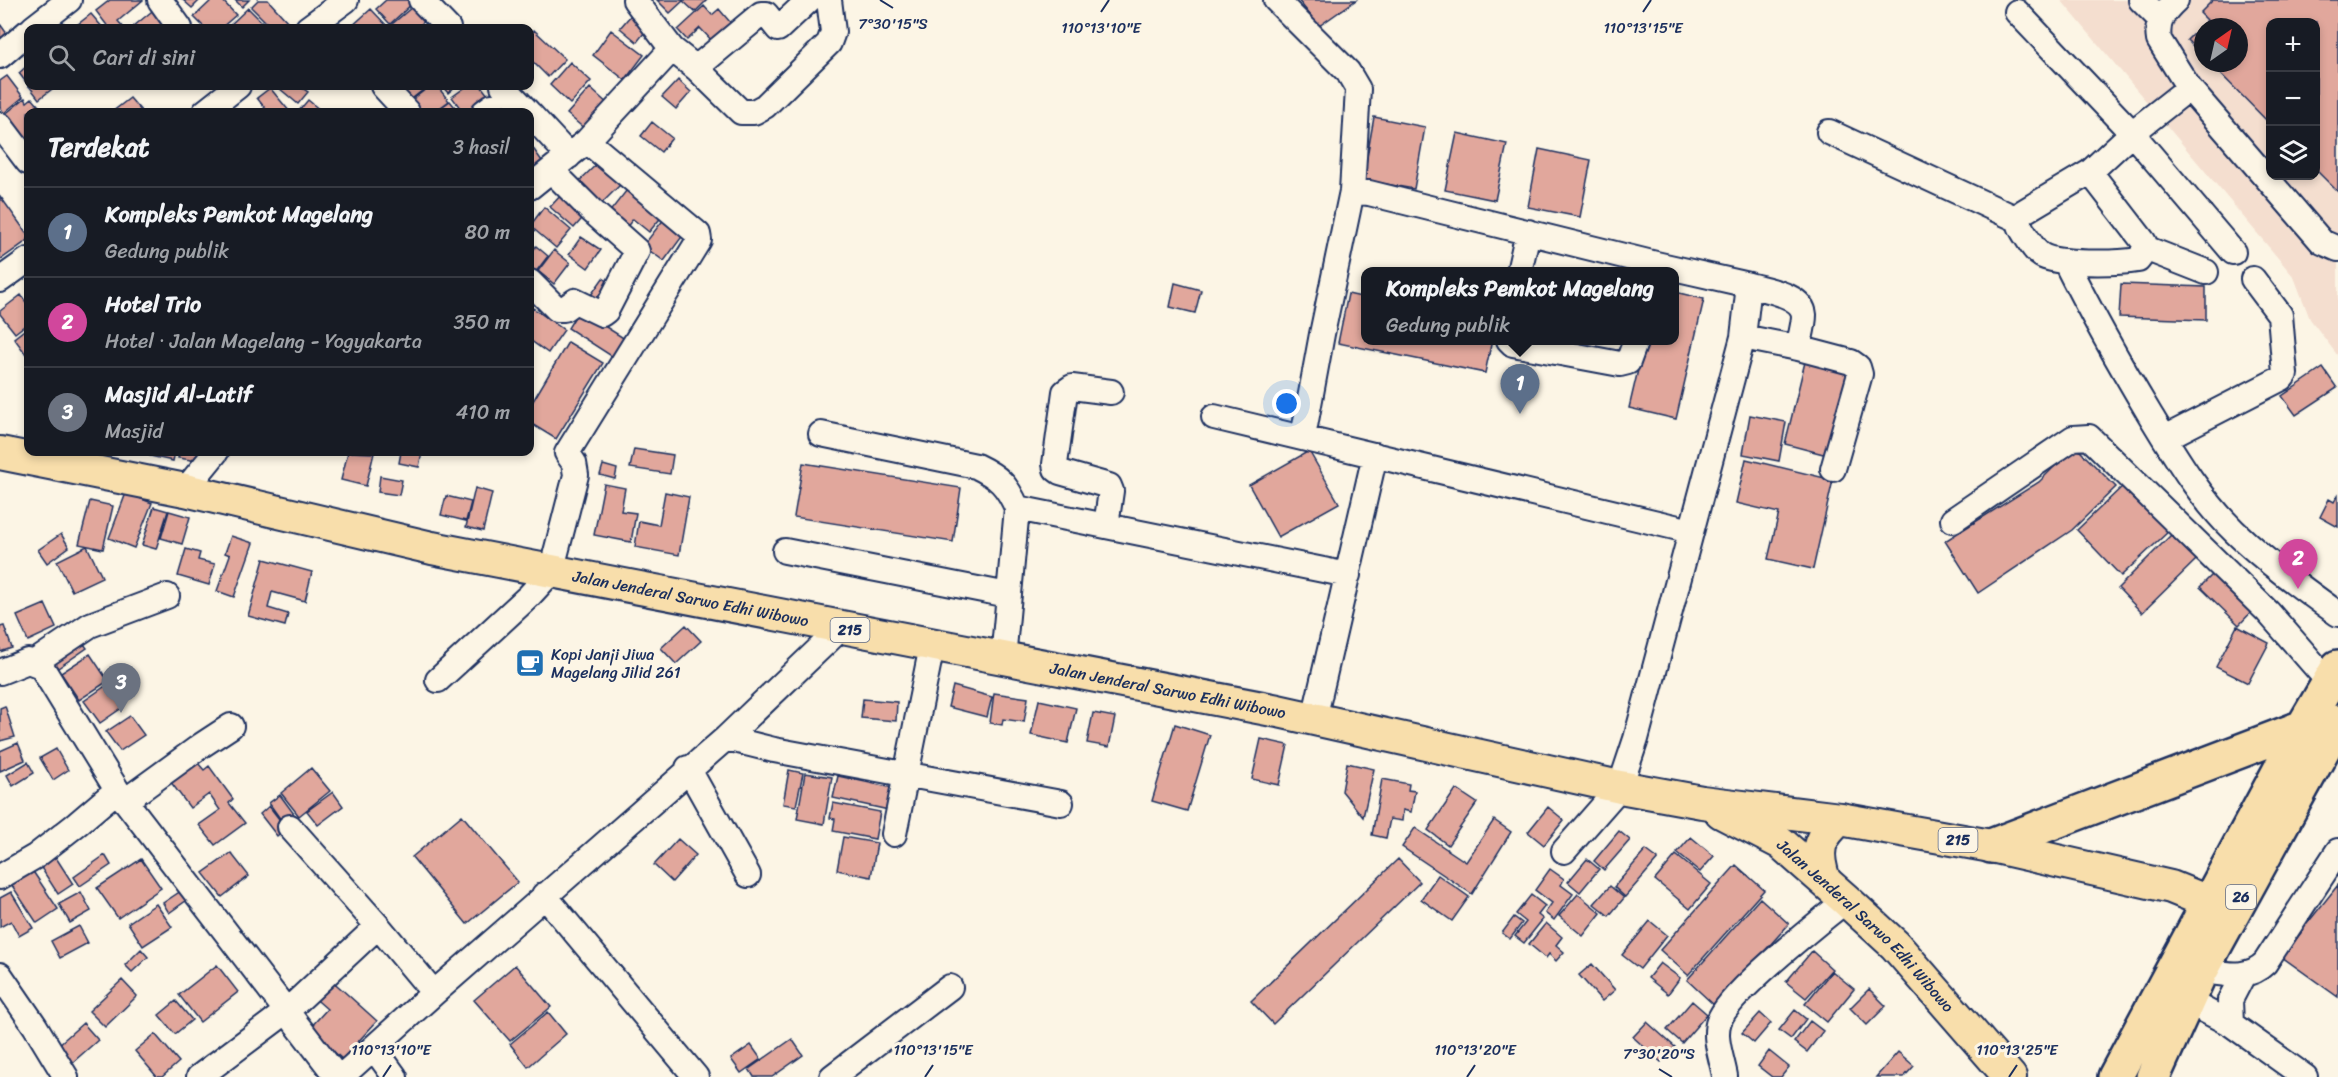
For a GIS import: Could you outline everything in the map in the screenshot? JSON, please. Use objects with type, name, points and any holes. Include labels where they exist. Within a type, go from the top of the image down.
[{"type":"highway","name":"26","points":[[2153,1077],[2201,970],[2220,909],[2303,727],[2333,674]]},
{"type":"highway","name":"26","points":[[2115,1077],[2338,722]]},
{"type":"highway","name":"215","points":[[1991,846],[2303,727]]},
{"type":"main road","name":"Jalan Jenderal Sarwo Edhi Wibowo","points":[[0,453],[185,490],[432,548],[1314,719],[1620,787],[1702,802],[1840,819],[1991,846],[2171,887],[2220,909]]},
{"type":"main road","name":"Jalan Jenderal Sarwo Edhi Wibowo","points":[[1702,802],[1781,843],[1835,890],[1895,945],[2010,1077]]},
{"type":"main road","points":[[1835,890],[1819,858],[1820,843],[1830,828],[1840,819]]},
{"type":"street","points":[[38,24],[69,0]]},
{"type":"street","points":[[160,0],[177,24]]},
{"type":"street","points":[[321,24],[346,0]]},
{"type":"street","points":[[421,0],[444,24]]},
{"type":"street","points":[[635,0],[672,49],[696,68],[735,108],[745,113],[754,112],[765,106],[829,43],[833,32],[829,0]]},
{"type":"street","points":[[696,68],[761,14],[766,14],[778,28],[809,0]]},
{"type":"street","points":[[1276,0],[1348,72],[1358,89],[1352,191],[1303,437]]},
{"type":"street","points":[[2141,0],[2160,19]]},
{"type":"street","points":[[2176,0],[2160,19],[2159,40],[2189,88],[2322,242],[2338,249]]},
{"type":"street","points":[[2017,12],[2132,133],[2233,252]]},
{"type":"street","points":[[0,56],[24,35]]},
{"type":"street","points":[[534,184],[569,156],[672,49]]},
{"type":"street","points":[[2090,172],[2144,242],[2145,248],[2141,257],[2135,260],[2050,260],[2039,254],[2019,225],[2019,220],[2024,212],[2090,172],[2132,133],[2189,88]]},
{"type":"street","points":[[388,90],[403,108]]},
{"type":"street","points":[[211,108],[229,95]]},
{"type":"street","points":[[493,101],[514,108]]},
{"type":"street","points":[[438,680],[529,596],[551,572],[576,475],[574,463],[567,453],[699,237],[569,156],[534,118]]},
{"type":"street","points":[[0,125],[24,157]]},
{"type":"street","points":[[1829,132],[2019,220]]},
{"type":"street","points":[[534,286],[557,309],[564,309],[575,301],[602,314],[606,311],[637,251],[592,211],[569,156]]},
{"type":"street","points":[[1352,191],[1369,193],[1528,232],[1651,267]]},
{"type":"street","points":[[1520,267],[1528,232]]},
{"type":"street","points":[[2145,248],[2206,272]]},
{"type":"street","points":[[2065,261],[2089,310],[2192,481],[2233,531],[2286,576],[2338,614]]},
{"type":"street","points":[[0,280],[24,263]]},
{"type":"street","points":[[1679,268],[1785,295],[1799,304],[1804,315],[1798,348]]},
{"type":"street","points":[[2165,438],[2282,378],[2285,374],[2280,315],[2253,279]]},
{"type":"street","points":[[1564,851],[1620,787],[1662,650],[1743,337],[1749,285]]},
{"type":"street","points":[[1743,337],[1851,362],[1860,370],[1833,469]]},
{"type":"street","points":[[1519,345],[1620,364],[1628,362],[1634,345]]},
{"type":"street","points":[[1106,526],[1111,490],[1109,486],[1060,472],[1056,469],[1055,464],[1065,393],[1072,387],[1111,392]]},
{"type":"street","points":[[1214,417],[1691,531]]},
{"type":"street","points":[[821,434],[976,466],[990,473],[1009,489],[1017,508],[1003,659]]},
{"type":"street","points":[[1953,520],[2073,438],[2089,437],[2333,674]]},
{"type":"street","points":[[1314,719],[1375,455]]},
{"type":"street","points":[[185,490],[212,456]]},
{"type":"street","points":[[1017,508],[1348,575]]},
{"type":"street","points":[[785,551],[1008,595]]},
{"type":"street","points":[[0,672],[18,663],[34,662],[90,626],[167,597]]},
{"type":"street","points":[[34,662],[41,666],[121,795],[339,1077],[688,768],[726,738],[841,628]]},
{"type":"street","points":[[894,834],[932,646]]},
{"type":"street","points":[[0,877],[36,856],[77,824],[121,795],[231,726]]},
{"type":"street","points":[[726,738],[774,750],[1061,803]]},
{"type":"street","points":[[688,768],[748,875]]},
{"type":"street","points":[[290,827],[434,993]]},
{"type":"street","points":[[2201,970],[2243,975],[2257,971],[2265,963],[2338,851]]},
{"type":"street","points":[[1725,1076],[1717,1033],[1719,1021],[1725,1009],[1835,890]]},
{"type":"street","points":[[544,895],[696,1077]]},
{"type":"street","points":[[199,1077],[287,1011],[378,926]]},
{"type":"street","points":[[0,975],[36,1026],[66,1077]]},
{"type":"street","points":[[2231,1024],[2230,1000],[2243,975]]},
{"type":"street","points":[[832,1077],[950,987]]},
{"type":"street","points":[[2187,1001],[2231,1024],[2305,1077]]},
{"type":"street","points":[[374,1048],[395,1077]]},
{"type":"shaded area","points":[[2061,0],[2338,0],[2338,356],[2310,319],[2294,277]]},
{"type":"building","points":[[110,0],[143,0],[118,21],[121,24],[106,24],[96,11]]},
{"type":"building","points":[[183,0],[200,0],[192,8]]},
{"type":"building","points":[[212,0],[222,0],[236,15],[226,24],[201,24],[194,17]]},
{"type":"building","points":[[235,0],[249,0],[242,7]]},
{"type":"building","points":[[258,0],[268,0],[287,21],[284,24],[268,24],[251,7]]},
{"type":"building","points":[[386,0],[414,2],[390,24],[376,9]]},
{"type":"building","points":[[657,0],[707,0],[695,12],[683,1],[670,13]]},
{"type":"building","points":[[1298,0],[1356,0],[1319,26]]},
{"type":"building","points":[[2213,0],[2338,0],[2338,192],[2320,174],[2320,18],[2266,18],[2266,120],[2219,72],[2248,72],[2248,18],[2205,18],[2200,13]]},
{"type":"building","points":[[418,2],[431,16],[421,24],[392,24]]},
{"type":"building","points":[[704,6],[712,15],[719,9],[735,28],[716,45],[700,28],[687,40],[678,30]]},
{"type":"building","points":[[157,7],[168,24],[136,24]]},
{"type":"building","points":[[248,8],[264,24],[231,24]]},
{"type":"building","points":[[371,9],[385,24],[354,24]]},
{"type":"building","points":[[91,14],[100,24],[78,24]]},
{"type":"building","points":[[631,15],[648,28],[637,42],[620,28]]},
{"type":"building","points":[[0,24],[10,38],[0,45]]},
{"type":"building","points":[[534,30],[565,59],[548,77],[534,63]]},
{"type":"building","points":[[611,30],[644,55],[625,80],[593,55]]},
{"type":"building","points":[[2194,33],[2194,47],[2187,40]]},
{"type":"building","points":[[570,62],[591,81],[570,104],[550,85]]},
{"type":"building","points":[[24,69],[24,80],[19,73]]},
{"type":"building","points":[[7,76],[23,97],[4,113],[0,107],[0,81]]},
{"type":"building","points":[[678,80],[691,92],[676,109],[662,97]]},
{"type":"building","points":[[590,88],[609,105],[586,130],[567,114]]},
{"type":"building","points":[[32,90],[51,90],[39,99]]},
{"type":"building","points":[[267,90],[272,90],[287,108],[265,108],[257,98]]},
{"type":"building","points":[[281,90],[308,92],[298,104]]},
{"type":"building","points":[[399,90],[423,90],[409,101]]},
{"type":"building","points":[[425,90],[440,90],[449,101],[439,108],[412,108],[408,103]]},
{"type":"building","points":[[462,90],[484,90],[492,100],[481,108],[460,108],[452,97]]},
{"type":"building","points":[[25,98],[27,102],[32,98],[41,108],[24,108],[24,140],[3,116]]},
{"type":"building","points":[[130,98],[139,108],[117,108]]},
{"type":"building","points":[[308,100],[317,108],[301,108]]},
{"type":"building","points":[[450,101],[456,108],[440,108]]},
{"type":"building","points":[[1374,117],[1425,127],[1414,189],[1363,180]]},
{"type":"building","points":[[652,122],[672,138],[661,152],[641,136]]},
{"type":"building","points":[[1457,133],[1507,144],[1495,200],[1445,190]]},
{"type":"building","points":[[1539,149],[1591,160],[1580,217],[1528,207]]},
{"type":"building","points":[[534,150],[547,168],[534,178]]},
{"type":"building","points":[[603,158],[625,180],[595,210],[573,187]]},
{"type":"building","points":[[630,186],[664,214],[649,232],[633,219],[626,228],[608,214]]},
{"type":"building","points":[[563,193],[587,213],[574,228],[550,207]]},
{"type":"building","points":[[0,196],[24,229],[24,243],[0,260]]},
{"type":"building","points":[[544,207],[571,230],[556,248],[534,229],[534,221]]},
{"type":"building","points":[[664,219],[684,234],[664,261],[643,246]]},
{"type":"building","points":[[581,237],[601,250],[588,268],[569,254]]},
{"type":"building","points":[[536,246],[548,256],[535,273],[534,272]]},
{"type":"building","points":[[554,250],[570,263],[554,284],[538,271]]},
{"type":"building","points":[[603,278],[615,286],[599,311],[586,302]]},
{"type":"building","points":[[1175,283],[1201,290],[1195,313],[1170,307]]},
{"type":"building","points":[[2121,284],[2206,287],[2206,320],[2119,317]]},
{"type":"building","points":[[1679,293],[1704,299],[1676,419],[1629,408],[1644,345],[1679,345]]},
{"type":"building","points":[[1348,294],[1361,297],[1361,345],[1491,345],[1485,373],[1338,343]]},
{"type":"building","points":[[21,295],[24,299],[24,326],[15,333],[0,311]]},
{"type":"building","points":[[534,309],[564,330],[548,353],[534,343]]},
{"type":"building","points":[[579,310],[625,339],[613,357],[568,328]]},
{"type":"building","points":[[24,330],[24,352],[14,338]]},
{"type":"building","points":[[568,342],[603,363],[556,439],[534,425],[534,399]]},
{"type":"building","points":[[1805,362],[1851,373],[1831,456],[1785,444]]},
{"type":"building","points":[[2323,368],[2337,388],[2296,415],[2282,396]]},
{"type":"building","points":[[1750,415],[1786,422],[1779,461],[1743,454]]},
{"type":"building","points":[[2075,446],[2116,487],[2072,530],[1978,593],[1945,541],[2039,482]]},
{"type":"building","points":[[634,449],[673,455],[670,474],[630,468]]},
{"type":"building","points":[[1309,451],[1339,503],[1278,537],[1249,485]]},
{"type":"building","points":[[150,456],[174,456],[173,461]]},
{"type":"building","points":[[178,456],[198,456],[197,461],[178,458]]},
{"type":"building","points":[[347,456],[373,456],[366,486],[341,480]]},
{"type":"building","points":[[400,456],[421,456],[419,467],[399,463]]},
{"type":"building","points":[[1746,459],[1833,480],[1813,569],[1768,559],[1779,513],[1736,503]]},
{"type":"building","points":[[803,463],[961,488],[953,542],[794,517]]},
{"type":"building","points":[[603,465],[617,469],[615,479],[600,475]]},
{"type":"building","points":[[380,476],[402,480],[399,495],[378,492]]},
{"type":"building","points":[[604,484],[625,488],[621,511],[636,513],[631,542],[594,535]]},
{"type":"building","points":[[2125,484],[2169,531],[2121,576],[2077,530]]},
{"type":"building","points":[[475,488],[492,493],[483,531],[466,527]]},
{"type":"building","points":[[665,492],[689,497],[679,555],[635,547],[639,521],[659,525]]},
{"type":"building","points":[[126,493],[152,503],[134,548],[109,538]]},
{"type":"building","points":[[2338,495],[2338,527],[2320,517],[2329,499],[2334,502]]},
{"type":"building","points":[[446,496],[471,502],[466,521],[441,515]]},
{"type":"building","points":[[90,501],[113,506],[103,549],[79,544]]},
{"type":"building","points":[[154,507],[168,511],[156,549],[142,545]]},
{"type":"building","points":[[169,511],[190,517],[182,544],[161,538]]},
{"type":"building","points":[[61,534],[69,547],[47,563],[38,550]]},
{"type":"building","points":[[2172,534],[2197,559],[2142,613],[2118,588]]},
{"type":"building","points":[[231,536],[253,543],[234,597],[217,591],[230,555],[225,553]]},
{"type":"building","points":[[87,546],[102,577],[72,591],[57,561]]},
{"type":"building","points":[[186,549],[200,553],[198,560],[215,564],[209,585],[178,576]]},
{"type":"building","points":[[264,559],[312,572],[305,601],[272,592],[268,608],[288,614],[285,626],[248,616]]},
{"type":"building","points":[[2219,568],[2258,605],[2239,625],[2200,587]]},
{"type":"building","points":[[45,604],[56,628],[28,641],[17,616]]},
{"type":"building","points":[[686,625],[701,641],[676,664],[661,648]]},
{"type":"building","points":[[4,626],[12,648],[0,652],[0,627]]},
{"type":"building","points":[[2237,626],[2269,643],[2248,683],[2216,667]]},
{"type":"building","points":[[78,636],[87,648],[58,668],[49,656]]},
{"type":"building","points":[[90,654],[108,681],[79,700],[61,673]]},
{"type":"building","points":[[107,685],[123,707],[100,723],[84,701]]},
{"type":"building","points":[[953,686],[992,697],[987,717],[948,707]]},
{"type":"building","points":[[994,693],[1028,698],[1024,722],[1003,719],[1002,725],[990,723]]},
{"type":"building","points":[[863,699],[897,702],[896,721],[861,718]]},
{"type":"building","points":[[1039,700],[1076,708],[1068,743],[1031,735]]},
{"type":"building","points":[[5,706],[15,737],[0,741],[0,708]]},
{"type":"building","points":[[1093,713],[1115,717],[1109,747],[1087,743]]},
{"type":"building","points":[[130,716],[144,735],[120,751],[106,732]]},
{"type":"building","points":[[1175,724],[1210,735],[1187,811],[1152,801]]},
{"type":"building","points":[[1261,739],[1288,745],[1279,785],[1252,779]]},
{"type":"building","points":[[18,743],[25,760],[0,771],[0,751]]},
{"type":"building","points":[[56,749],[68,770],[53,780],[40,758]]},
{"type":"building","points":[[28,762],[34,773],[13,786],[7,775]]},
{"type":"building","points":[[197,762],[204,770],[209,766],[233,799],[229,803],[245,823],[215,845],[199,825],[220,810],[209,794],[190,808],[170,781]]},
{"type":"building","points":[[1347,763],[1374,769],[1363,817],[1342,791]]},
{"type":"building","points":[[311,768],[330,791],[299,816],[281,793]]},
{"type":"building","points":[[789,770],[803,773],[796,806],[783,804]]},
{"type":"building","points":[[805,773],[832,777],[824,824],[797,819]]},
{"type":"building","points":[[838,776],[893,788],[889,810],[833,798]]},
{"type":"building","points":[[1382,779],[1409,784],[1408,790],[1415,791],[1411,812],[1403,810],[1402,821],[1390,819],[1386,838],[1372,835]]},
{"type":"building","points":[[1456,789],[1477,803],[1448,845],[1428,830]]},
{"type":"building","points":[[333,792],[343,806],[318,825],[307,811]]},
{"type":"building","points":[[280,795],[297,818],[286,827],[269,803]]},
{"type":"building","points":[[833,803],[880,812],[875,839],[833,831],[835,819],[830,818]]},
{"type":"building","points":[[269,806],[286,828],[277,836],[260,814]]},
{"type":"building","points":[[1548,807],[1564,820],[1544,845],[1528,832]]},
{"type":"building","points":[[462,815],[518,882],[467,924],[412,857]]},
{"type":"building","points":[[1494,820],[1511,832],[1472,894],[1402,847],[1415,828],[1466,862]]},
{"type":"building","points":[[1619,831],[1630,840],[1604,870],[1594,861]]},
{"type":"building","points":[[843,837],[877,843],[871,877],[837,870]]},
{"type":"building","points":[[1691,837],[1714,856],[1700,872],[1677,853]]},
{"type":"building","points":[[678,839],[696,855],[672,882],[654,865]]},
{"type":"building","points":[[1646,850],[1658,859],[1625,897],[1614,887]]},
{"type":"building","points":[[53,853],[73,884],[58,894],[38,863]]},
{"type":"building","points":[[231,853],[249,876],[222,897],[203,873]]},
{"type":"building","points":[[105,855],[111,865],[80,886],[74,877]]},
{"type":"building","points":[[1676,855],[1711,884],[1690,909],[1655,880]]},
{"type":"building","points":[[141,859],[161,888],[118,918],[97,888]]},
{"type":"building","points":[[1398,859],[1420,882],[1273,1024],[1251,1001]]},
{"type":"building","points":[[1587,859],[1599,869],[1580,892],[1568,882]]},
{"type":"building","points":[[1736,865],[1764,890],[1688,975],[1660,950]]},
{"type":"building","points":[[1550,869],[1564,879],[1561,885],[1573,894],[1554,920],[1545,913],[1552,903],[1535,890]]},
{"type":"building","points":[[32,870],[58,909],[37,923],[11,884]]},
{"type":"building","points":[[1438,875],[1469,897],[1452,921],[1421,899]]},
{"type":"building","points":[[2338,885],[2338,997],[2282,957],[2304,929],[2300,927],[2304,921],[2307,924]]},
{"type":"building","points":[[1610,886],[1624,898],[1609,916],[1594,904]]},
{"type":"building","points":[[181,891],[187,900],[169,913],[163,903]]},
{"type":"building","points":[[11,892],[33,928],[19,936],[11,921],[0,927],[0,898]]},
{"type":"building","points":[[81,892],[91,911],[70,923],[59,904]]},
{"type":"building","points":[[1578,894],[1601,913],[1583,936],[1559,916]]},
{"type":"building","points":[[1531,895],[1545,906],[1538,915],[1543,919],[1524,943],[1515,936],[1526,922],[1516,914]]},
{"type":"building","points":[[1760,898],[1789,924],[1715,1006],[1687,980]]},
{"type":"building","points":[[156,904],[172,927],[143,946],[128,923]]},
{"type":"building","points":[[1514,917],[1522,923],[1510,939],[1502,933]]},
{"type":"building","points":[[1650,921],[1667,935],[1640,969],[1622,955]]},
{"type":"building","points":[[1546,923],[1562,937],[1556,945],[1564,952],[1556,961],[1549,954],[1546,958],[1529,944]]},
{"type":"building","points":[[79,926],[88,943],[60,958],[51,941]]},
{"type":"building","points":[[141,949],[148,957],[132,972],[125,965]]},
{"type":"building","points":[[1812,951],[1832,969],[1806,998],[1786,982]]},
{"type":"building","points":[[1660,963],[1680,978],[1668,994],[1648,978]]},
{"type":"building","points":[[1592,964],[1615,990],[1602,1001],[1579,975]]},
{"type":"building","points":[[217,965],[238,992],[200,1022],[179,995]]},
{"type":"building","points":[[515,965],[551,1007],[510,1041],[474,1000]]},
{"type":"building","points":[[1832,971],[1854,989],[1827,1022],[1805,1004]]},
{"type":"building","points":[[328,977],[377,1021],[342,1059],[309,1029],[327,1009],[311,995]]},
{"type":"building","points":[[122,980],[137,996],[105,1027],[89,1011]]},
{"type":"building","points":[[1869,989],[1886,1006],[1867,1025],[1850,1008]]},
{"type":"building","points":[[176,1001],[192,1020],[175,1034],[159,1015]]},
{"type":"building","points":[[1692,1001],[1707,1014],[1682,1043],[1667,1030]]},
{"type":"building","points":[[1795,1010],[1806,1019],[1791,1039],[1779,1030]]},
{"type":"building","points":[[548,1012],[566,1034],[528,1067],[510,1044]]},
{"type":"building","points":[[1760,1013],[1771,1023],[1754,1043],[1742,1033]]},
{"type":"building","points":[[1810,1021],[1823,1031],[1807,1052],[1794,1042]]},
{"type":"building","points":[[1647,1022],[1675,1047],[1661,1062],[1633,1037]]},
{"type":"building","points":[[83,1023],[98,1040],[72,1063],[57,1046]]},
{"type":"building","points":[[155,1034],[179,1062],[162,1077],[157,1077],[135,1051]]},
{"type":"building","points":[[792,1039],[803,1055],[772,1077],[754,1077],[749,1069]]},
{"type":"building","points":[[751,1045],[761,1059],[741,1073],[731,1059]]},
{"type":"building","points":[[1769,1051],[1789,1067],[1781,1077],[1772,1077],[1758,1066]]},
{"type":"building","points":[[1898,1052],[1914,1066],[1904,1077],[1876,1077]]},
{"type":"place","name":"Kompleks Pemkot Magelang","points":[[1520,414]]},
{"type":"place","name":"Hotel Trio","points":[[2298,589]]},
{"type":"place","name":"Kopi Janji Jiwa Magelang Jilid 261","points":[[530,663]]},
{"type":"place","name":"Masjid Al-Latif","points":[[121,713]]}]
